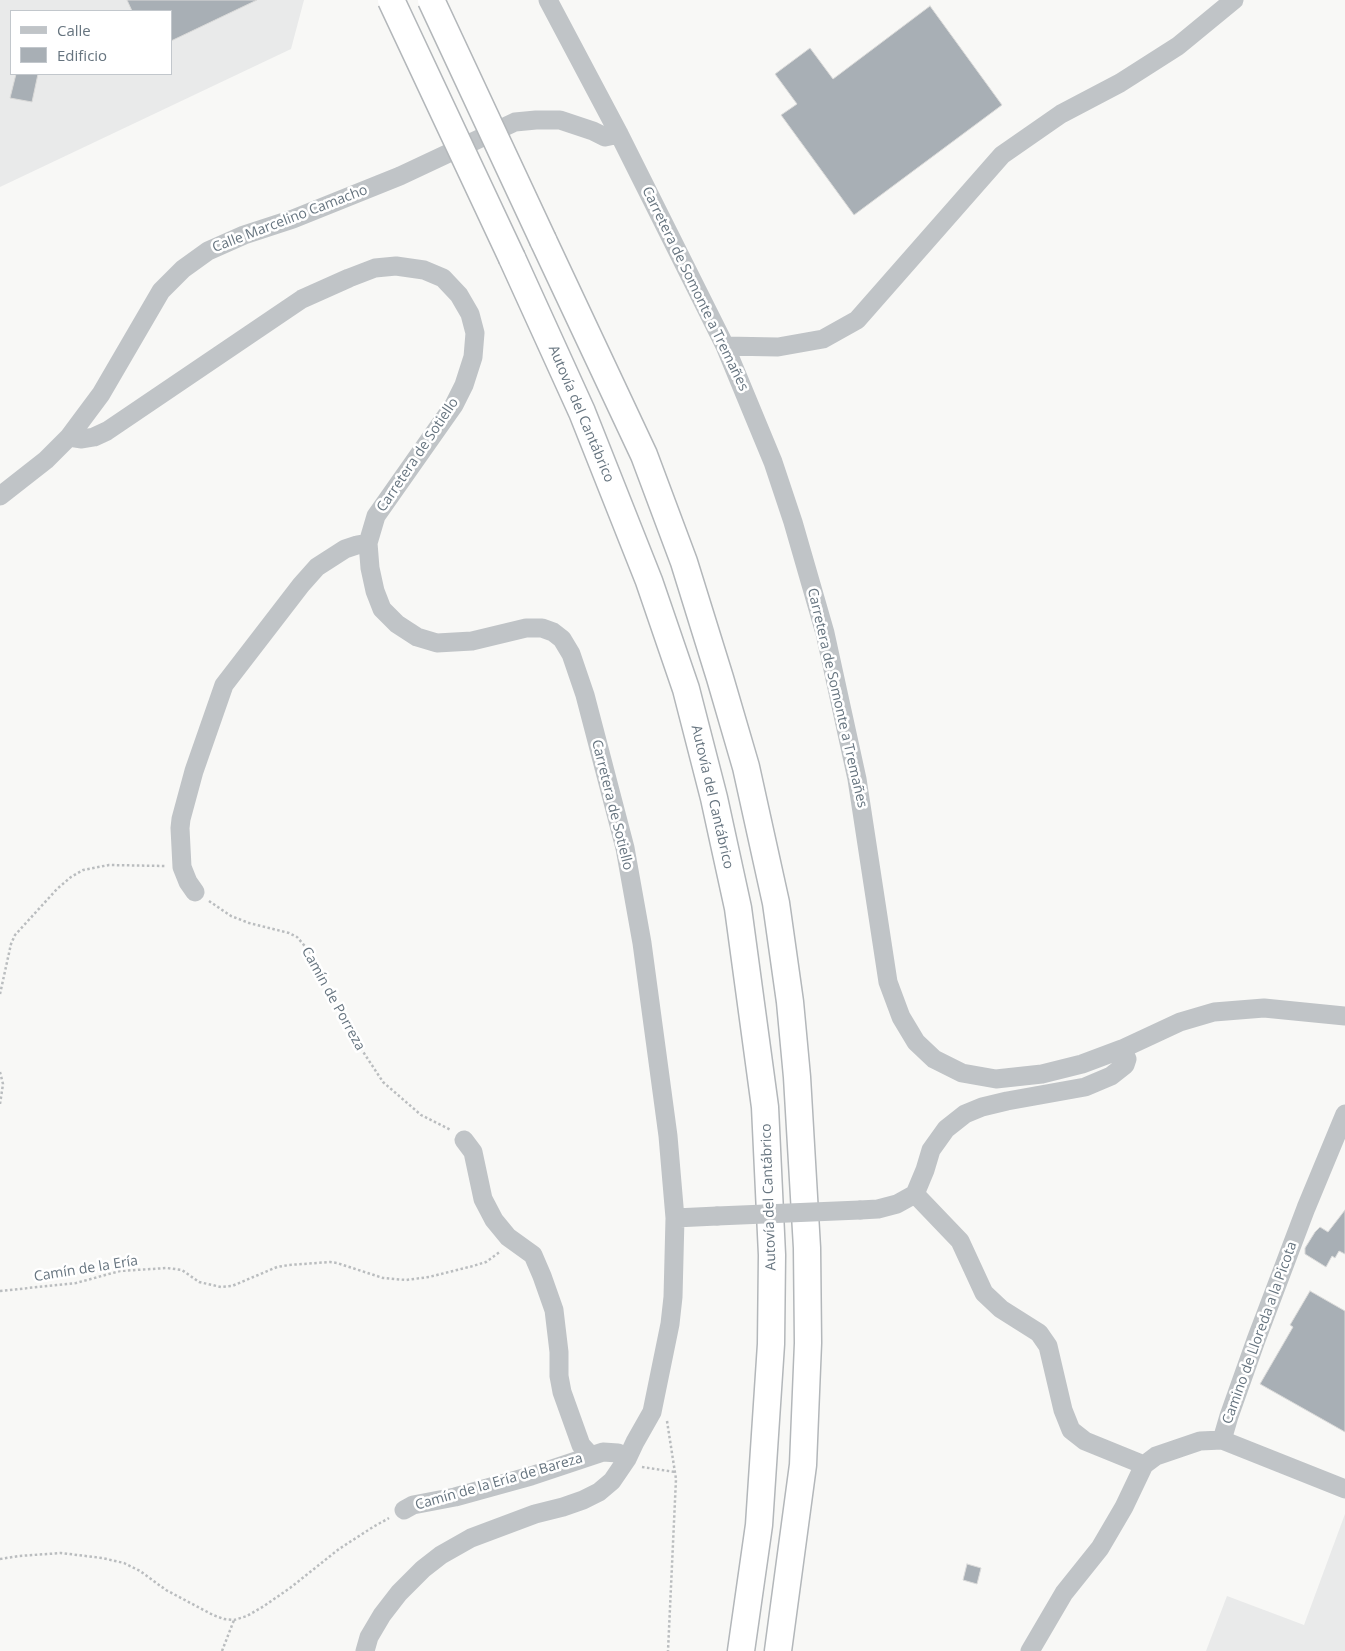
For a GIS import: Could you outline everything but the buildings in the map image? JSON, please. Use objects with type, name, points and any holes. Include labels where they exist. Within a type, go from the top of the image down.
[{"type":"highway","name":"Autovía del Cantábrico","points":[[391,0],[582,412],[649,581],[686,689],[714,798],[738,908],[765,1107],[772,1255],[771,1344],[759,1525],[740,1651]]},
{"type":"highway","points":[[431,0],[644,454],[684,562],[720,678],[746,767],[776,903],[790,1002],[797,1077],[807,1248],[808,1343],[803,1465],[778,1651]]},
{"type":"highway","points":[[792,1651],[807,1533],[803,1465]]},
{"type":"street","name":"Carretera de Somonte a Tremañes","points":[[548,0],[619,134],[725,346],[773,462],[794,522],[825,633],[858,779],[888,982],[901,1017],[916,1042],[934,1059],[962,1073],[996,1079],[1042,1074],[1074,1066],[1122,1049],[1195,1016],[1237,1009],[1264,1008],[1345,1016]]},
{"type":"street","points":[[725,346],[778,347],[823,340],[857,320],[1002,155],[1061,114],[1120,83],[1178,46],[1234,0]]},
{"type":"street","name":"Calle Marcelino Camacho","points":[[0,496],[46,460],[69,437],[101,394],[162,291],[183,269],[208,251],[244,235],[293,219],[400,176],[514,122],[560,120],[593,131],[605,138],[619,134]]},
{"type":"street","name":"Carretera de Sotiello","points":[[69,437],[82,439],[94,437],[108,431],[302,298],[349,278],[376,268],[396,266],[424,270],[443,278],[459,295],[470,314],[475,333],[473,357],[464,385],[454,404],[376,516],[368,543],[370,568],[375,591],[382,609],[397,624],[418,636],[437,643],[472,641],[526,628],[542,628],[553,632],[562,639],[571,654],[585,695],[625,848],[642,942],[668,1136],[675,1218],[673,1297],[670,1324],[652,1412],[634,1442],[627,1459],[612,1481],[599,1492],[564,1507],[536,1514],[471,1538],[441,1555],[423,1569],[399,1593],[369,1637],[365,1651]]},
{"type":"street","points":[[195,892],[188,882],[182,866],[181,818],[194,771],[224,685],[317,567],[345,549],[368,543]]},
{"type":"street","points":[[675,1218],[878,1209],[897,1204],[916,1194],[931,1150],[946,1129],[965,1114],[998,1103],[1085,1087],[1111,1076],[1125,1065],[1127,1058],[1122,1049]]},
{"type":"street","name":"Camino de Lloreda a la Picota","points":[[1144,1465],[1156,1456],[1200,1441],[1222,1440],[1263,1322],[1306,1208],[1345,1114]]},
{"type":"street","points":[[464,1140],[472,1152],[482,1199],[494,1220],[513,1240],[533,1255],[542,1276],[554,1310],[562,1392],[581,1445],[590,1456]]},
{"type":"street","points":[[916,1194],[960,1242],[984,1293],[1000,1309],[1039,1333],[1048,1346],[1063,1410],[1071,1430],[1085,1441],[1144,1465],[1124,1507],[1100,1548],[1064,1593],[1030,1651]]},
{"type":"street","points":[[1222,1440],[1345,1489]]},
{"type":"street","name":"Camín de la Ería de Bareza","points":[[404,1510],[413,1505],[455,1497],[531,1476],[603,1452],[618,1453],[627,1459]]},
{"type":"path","points":[[0,994],[11,944],[15,935],[57,889],[71,877],[83,870],[109,865],[182,866]]},
{"type":"path","name":"Camín de Porreza","points":[[195,892],[231,916],[249,923],[289,932],[297,937],[310,952],[352,1036],[383,1082],[421,1114],[451,1130],[464,1140]]},
{"type":"path","points":[[0,1072],[3,1084],[0,1104]]},
{"type":"path","name":"Camín de la Ería","points":[[0,1290],[76,1282],[120,1271],[167,1268],[182,1270],[199,1282],[221,1287],[232,1286],[277,1267],[289,1264],[330,1262],[383,1278],[419,1279],[486,1262],[506,1248],[513,1240]]},
{"type":"path","points":[[655,1400],[666,1415],[676,1479],[668,1651]]},
{"type":"path","points":[[627,1459],[639,1466],[675,1472]]},
{"type":"path","name":"Camín de la Ería de Bareza","points":[[234,1620],[247,1616],[264,1606],[339,1549],[372,1527],[404,1510]]},
{"type":"path","points":[[0,1558],[61,1553],[124,1562],[166,1590],[214,1615],[234,1620],[222,1651]]},
{"type":"shaded area","points":[[0,0],[304,0],[291,49],[0,187]]},
{"type":"shaded area","points":[[1345,1514],[1345,1651],[1206,1651],[1227,1596],[1304,1625]]}]
